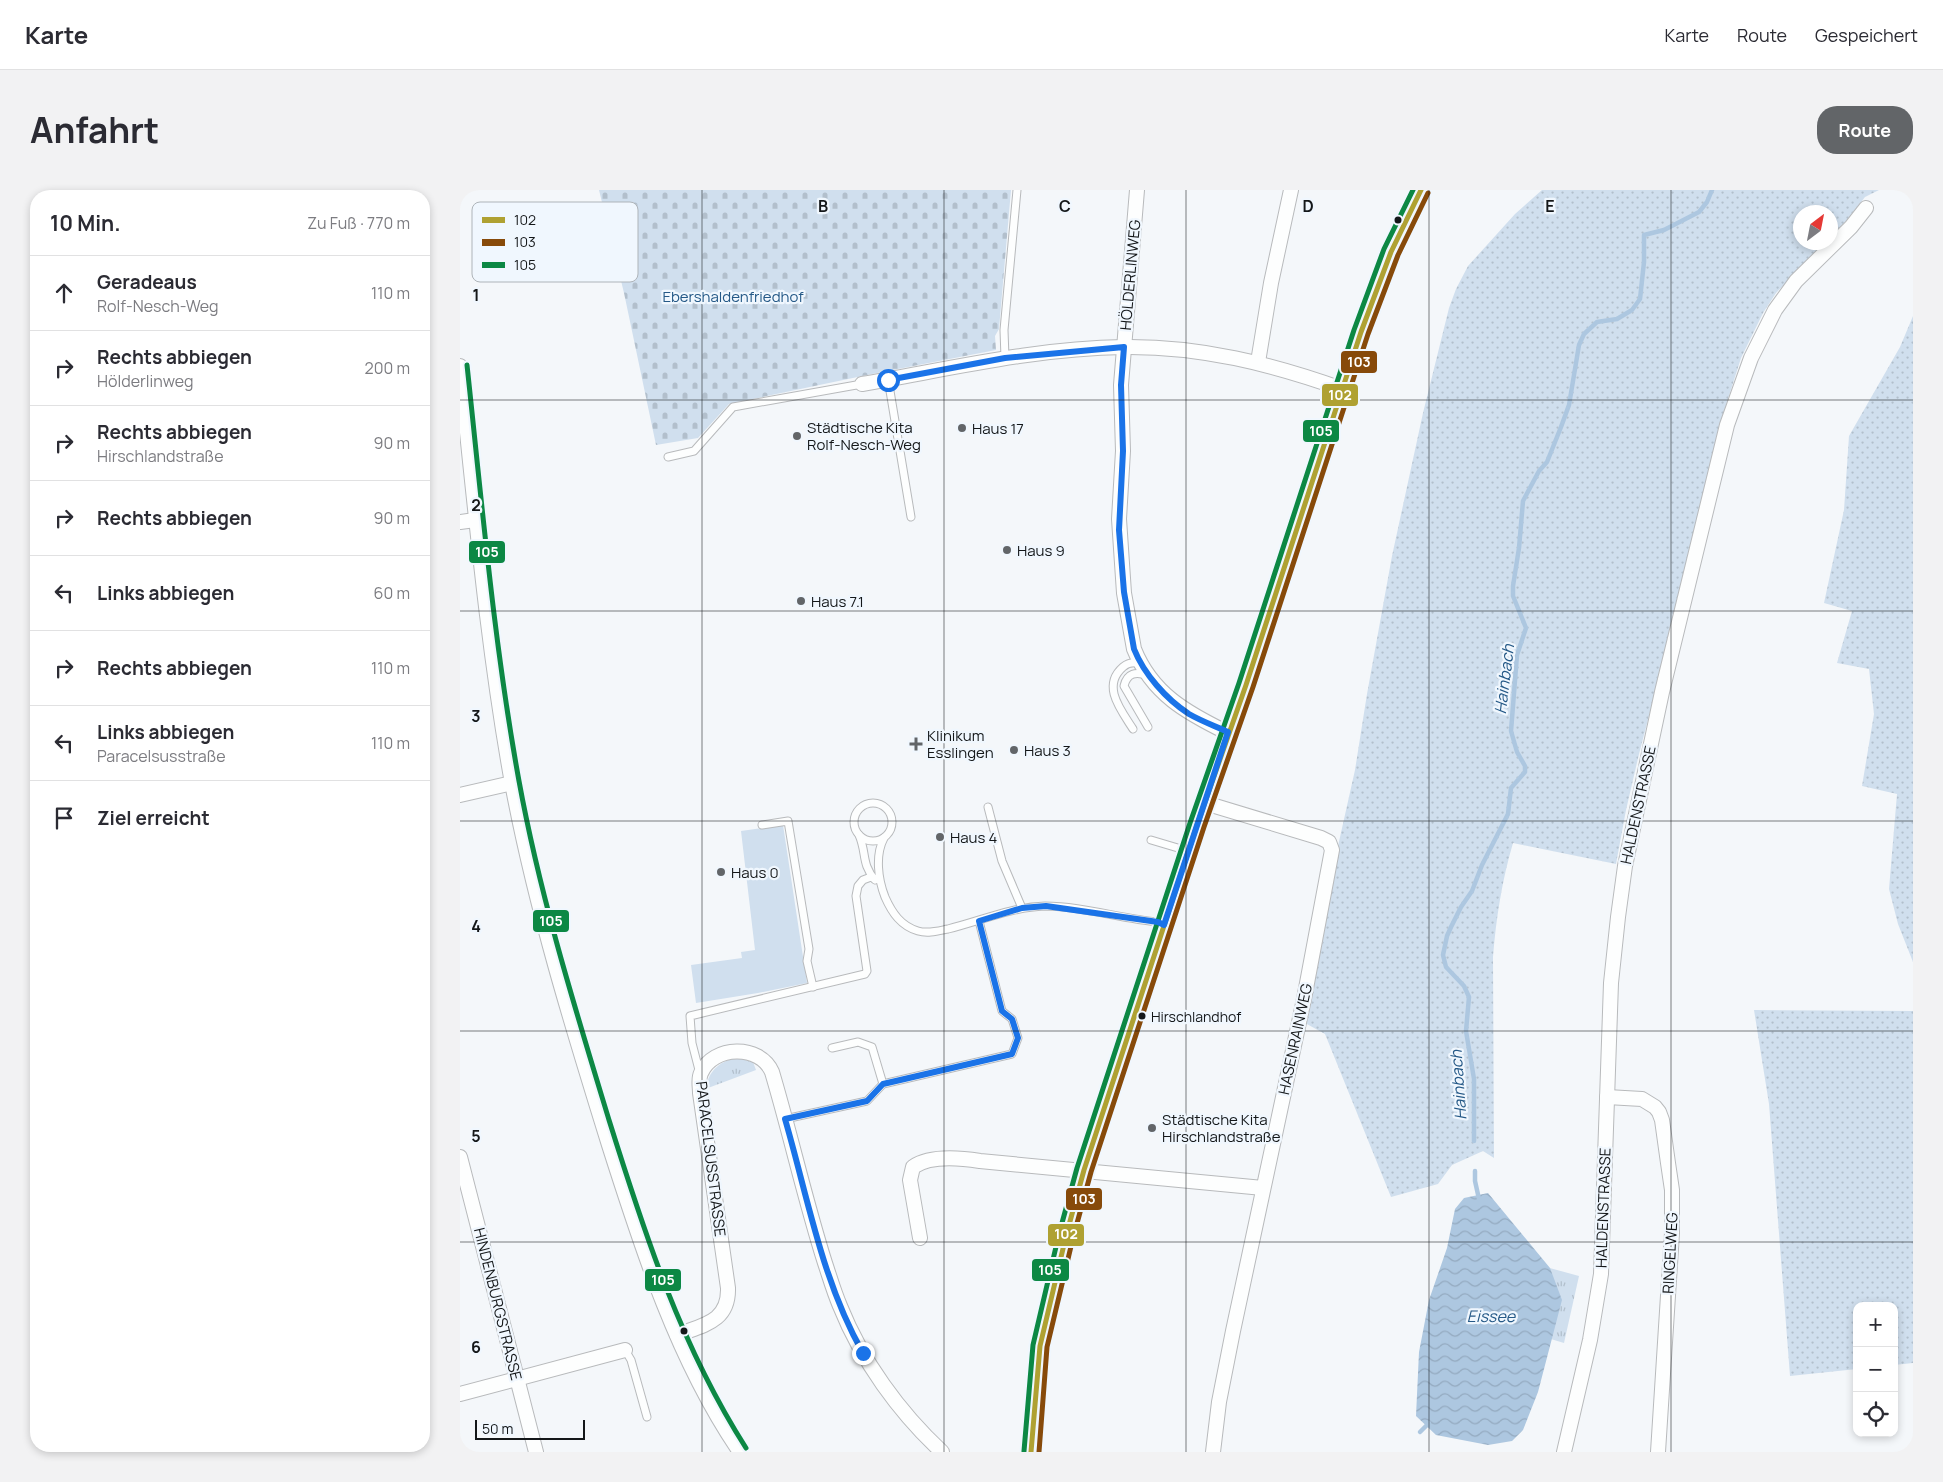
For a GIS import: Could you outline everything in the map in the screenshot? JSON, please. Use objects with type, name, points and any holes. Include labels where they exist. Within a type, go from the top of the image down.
[{"type":"street","name":"HÖLDERLINWEG","points":[[1138,190],[1121,385],[1123,451],[1119,530],[1124,592],[1134,649],[1151,677],[1182,708],[1228,732]]},
{"type":"street","points":[[1258,362],[1270,283],[1291,190]]},
{"type":"street","points":[[1031,1452],[1040,1346],[1084,1170],[1204,803],[1246,685],[1361,332],[1391,252],[1422,190]]},
{"type":"street","name":"HALDENSTRASSE","points":[[1564,1452],[1590,1340],[1601,1274],[1611,983],[1625,866],[1662,692],[1727,425],[1751,358],[1775,310],[1800,276],[1851,227],[1866,208]]},
{"type":"street","points":[[862,384],[1005,358],[1124,347],[1176,349],[1258,362],[1342,388]]},
{"type":"street","points":[[460,366],[488,628],[512,783],[546,930],[593,1093],[634,1221],[677,1336],[699,1385],[740,1452]]},
{"type":"street","points":[[460,522],[475,520]]},
{"type":"street","points":[[460,795],[512,783]]},
{"type":"street","name":"HASENRAINWEG","points":[[1204,803],[1322,838],[1329,842],[1332,850],[1309,972],[1219,1402],[1213,1452]]},
{"type":"street","name":"PARACELSUSSTRASSE","points":[[677,1336],[712,1322],[721,1314],[728,1299],[700,1093],[700,1074],[712,1060],[725,1054],[748,1052],[759,1056],[767,1062],[772,1072],[820,1246],[846,1321],[863,1353],[893,1399],[912,1423],[942,1452]]},
{"type":"street","name":"RINGELWEG","points":[[1607,1097],[1642,1099],[1655,1106],[1662,1120],[1672,1190],[1672,1233],[1658,1452]]},
{"type":"street","name":"HINDENBURGSTRASSE","points":[[460,1157],[536,1452]]},
{"type":"street","points":[[920,1238],[910,1180],[912,1170],[916,1165],[954,1157],[1263,1188]]},
{"type":"street","points":[[460,1394],[625,1350]]},
{"type":"lane","points":[[1005,358],[1004,330],[1017,190]]},
{"type":"lane","points":[[888,380],[911,517]]},
{"type":"lane","points":[[668,457],[694,451],[733,407],[862,384]]},
{"type":"lane","points":[[1133,729],[1115,699],[1113,682],[1127,664],[1142,664]]},
{"type":"lane","points":[[1148,727],[1124,686],[1127,678],[1132,674],[1140,673],[1151,677]]},
{"type":"lane","points":[[881,886],[866,866],[864,848],[854,823],[857,811],[866,803],[872,802],[884,806],[892,815],[892,828],[884,838],[880,850],[879,876],[881,886],[896,917],[903,924],[915,930],[930,933],[1022,908],[1055,907],[1158,922],[1164,925]]},
{"type":"lane","points":[[988,807],[1002,861],[1022,908]]},
{"type":"lane","points":[[762,825],[788,821],[809,949],[807,961],[813,987]]},
{"type":"lane","points":[[859,835],[873,841],[884,838]]},
{"type":"lane","points":[[1151,840],[1188,852]]},
{"type":"lane","points":[[700,1074],[692,1043],[690,1016],[866,973],[856,890],[863,880],[874,879]]},
{"type":"lane","points":[[785,1119],[867,1101],[883,1084],[1012,1054],[1018,1038],[1012,1019],[1002,1011],[979,921]]},
{"type":"lane","points":[[832,1048],[858,1042],[872,1047],[883,1084]]},
{"type":"lane","points":[[625,1350],[631,1360],[647,1417]]},
{"type":"green space","name":"Ebershaldenfriedhof","points":[[599,190],[1011,190],[999,329],[995,336],[996,350],[729,404],[698,438],[656,445],[621,282],[638,282],[638,202],[602,202]]},
{"type":"green space","points":[[1542,190],[1879,190],[1865,197],[1838,229],[1838,205],[1793,205],[1793,250],[1817,250],[1776,293],[1763,313],[1741,358],[1720,424],[1678,605],[1639,754],[1616,864],[1513,843],[1500,900],[1493,957],[1494,1158],[1483,1151],[1452,1165],[1438,1184],[1391,1197],[1325,1034],[1305,1023],[1323,939],[1336,855],[1355,770],[1392,556],[1423,413],[1449,308],[1468,266],[1515,214]]},
{"type":"green space","points":[[1913,316],[1913,962],[1898,924],[1889,889],[1897,794],[1862,786],[1874,714],[1869,669],[1837,663],[1852,611],[1824,603],[1844,510],[1849,436],[1900,347]]},
{"type":"green space","points":[[783,825],[807,983],[696,1003],[691,965],[742,958],[741,952],[755,950],[741,831]]},
{"type":"green space","points":[[1754,1010],[1913,1011],[1913,1363],[1898,1365],[1898,1302],[1853,1302],[1853,1369],[1790,1376],[1769,1104]]},
{"type":"green space","points":[[738,1058],[753,1062],[756,1070],[708,1088],[706,1087],[710,1076],[717,1067],[726,1061]]},
{"type":"green space","points":[[1506,1256],[1579,1276],[1564,1343],[1491,1321]]},
{"type":"water","name":"Eissee","points":[[1488,1193],[1550,1268],[1562,1300],[1538,1392],[1523,1430],[1512,1441],[1488,1445],[1436,1435],[1416,1416],[1419,1352],[1429,1300],[1447,1248],[1455,1209],[1464,1198]]},
{"type":"waterway","name":"Hainbach","points":[[1474,1141],[1474,1079],[1466,1031],[1469,997],[1464,986],[1446,967],[1443,955],[1451,927],[1472,891],[1482,865],[1508,814],[1511,788],[1525,772],[1525,766],[1517,752],[1511,731],[1517,655],[1526,628],[1513,596],[1523,501],[1539,471],[1547,462],[1561,427],[1569,405],[1579,345],[1584,334],[1597,322],[1617,319],[1632,310],[1640,299],[1644,262],[1644,235],[1664,230],[1699,212],[1707,202],[1712,190]]},
{"type":"waterway","name":"Hainbach","points":[[1475,1171],[1479,1199]]},
{"type":"waterway","name":"Hainbach","points":[[1420,1432],[1429,1423]]},
{"type":"transit line","name":"105","points":[[1024,1451],[1033,1345],[1059,1234],[1077,1168],[1190,823],[1239,683],[1354,330],[1384,249],[1413,190]]},
{"type":"transit line","name":"102","points":[[1031,1452],[1040,1346],[1084,1170],[1197,825],[1246,685],[1361,332],[1391,252],[1421,190]]},
{"type":"transit line","name":"103","points":[[1039,1452],[1047,1347],[1091,1172],[1204,827],[1253,687],[1368,334],[1398,255],[1428,193]]},
{"type":"transit line","name":"105","points":[[467,365],[502,678],[519,781],[537,867],[571,994],[609,1120],[651,1247],[702,1370],[746,1448]]},
{"type":"place","name":"Haus 17","points":[[962,428]]},
{"type":"place","name":"Städtische Kita Rolf-Nesch-Weg","points":[[797,436]]},
{"type":"place","name":"Haus 9","points":[[1007,550]]},
{"type":"place","name":"Haus 7.1","points":[[801,601]]},
{"type":"place","name":"Klinikum Esslingen","points":[[916,744]]},
{"type":"place","name":"Haus 3","points":[[1014,750]]},
{"type":"place","name":"Haus 4","points":[[940,837]]},
{"type":"place","name":"Haus 0","points":[[721,872]]},
{"type":"place","name":"Hirschlandhof","points":[[1142,1016]]},
{"type":"place","name":"Städtische Kita Hirschlandstraße","points":[[1152,1128]]},
{"type":"route","points":[[863,1353],[839,1306],[832,1285],[785,1119],[867,1101],[883,1084],[1012,1054],[1018,1038],[1012,1019],[1002,1011],[979,921],[1022,908],[1046,906],[1158,922],[1164,925],[1228,732],[1190,714],[1174,703],[1151,677],[1137,657],[1132,643],[1130,620],[1122,582],[1119,530],[1123,451],[1121,385],[1124,347],[1005,358],[888,380]]}]
